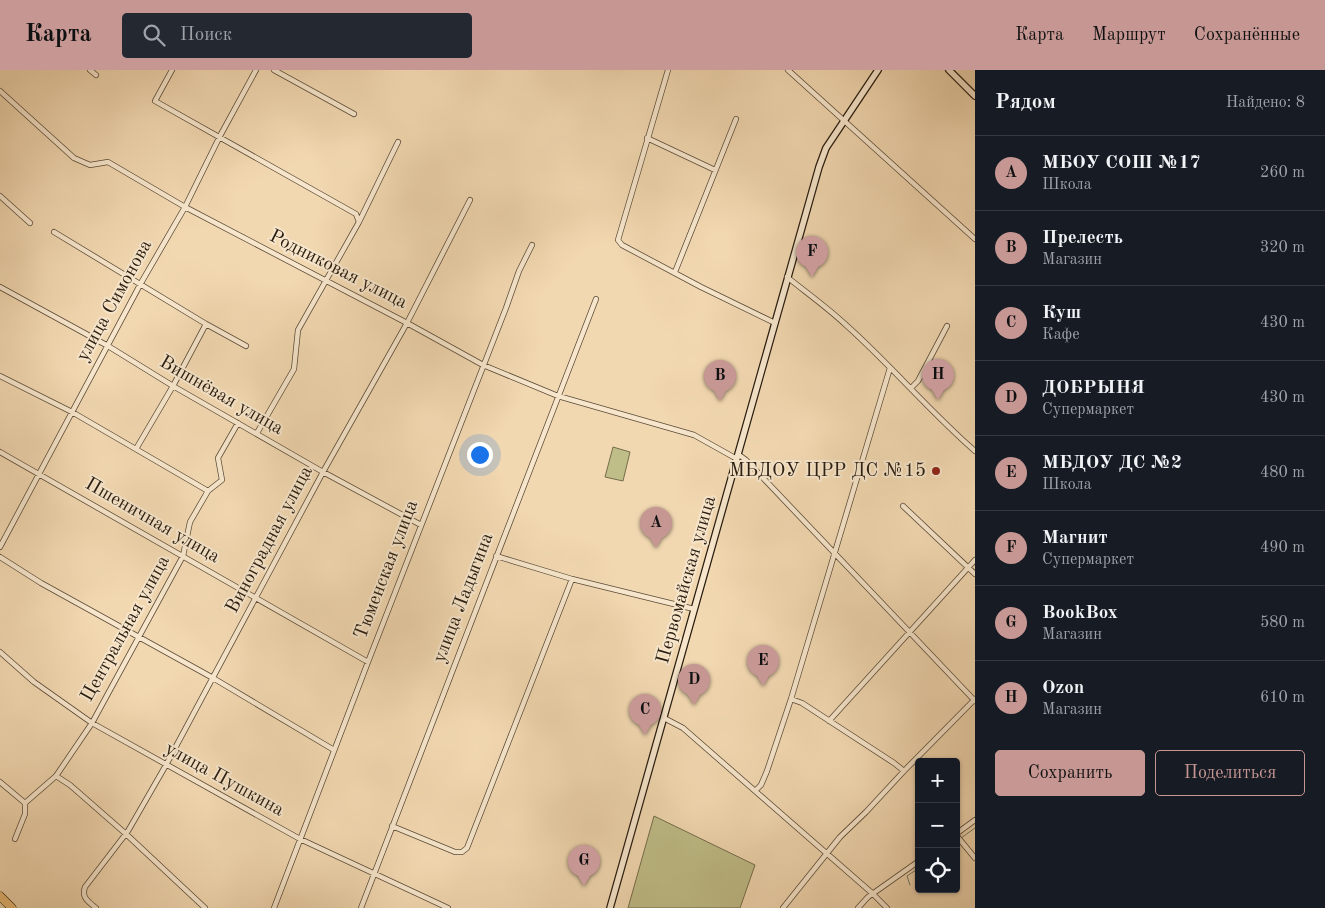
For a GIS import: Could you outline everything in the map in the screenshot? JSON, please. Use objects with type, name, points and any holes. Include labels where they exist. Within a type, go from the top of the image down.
[{"type":"highway","points":[[0,896],[12,908]]},
{"type":"street","points":[[90,70],[96,75]]},
{"type":"street","points":[[172,70],[155,102],[220,136],[356,214],[359,222]]},
{"type":"street","name":"улица Симонова","points":[[0,547],[141,283],[185,207],[220,136],[256,70]]},
{"type":"street","points":[[274,70],[354,114]]},
{"type":"street","points":[[668,70],[618,240],[701,288],[775,323]]},
{"type":"street","points":[[788,70],[975,239]]},
{"type":"street","name":"Первомайская улица","points":[[610,908],[819,167],[826,148],[843,120],[878,70]]},
{"type":"street","points":[[949,70],[975,96]]},
{"type":"street","name":"Родниковая улица","points":[[0,91],[74,158],[90,165],[108,162],[185,207],[407,323],[483,365],[558,396],[694,435],[746,460],[975,700]]},
{"type":"street","points":[[675,272],[736,119]]},
{"type":"street","points":[[647,138],[715,170]]},
{"type":"street","points":[[257,433],[294,369],[298,330],[359,222],[398,142]]},
{"type":"street","points":[[0,196],[30,224]]},
{"type":"street","name":"Виноградная улица","points":[[96,908],[85,898],[83,893],[85,887],[126,834],[166,765],[323,472],[407,323],[470,200]]},
{"type":"street","points":[[54,232],[206,324],[246,346]]},
{"type":"street","name":"Тюменская улица","points":[[274,908],[519,271],[532,244]]},
{"type":"street","points":[[787,277],[846,325],[948,427],[975,451]]},
{"type":"street","name":"Вишнёвая улица","points":[[0,287],[108,346],[173,386],[421,526]]},
{"type":"street","name":"улица Ладыгина","points":[[361,908],[596,299]]},
{"type":"street","points":[[136,449],[173,386],[206,324]]},
{"type":"street","points":[[911,388],[918,380],[947,326]]},
{"type":"street","points":[[755,791],[767,771],[791,699],[890,368]]},
{"type":"street","points":[[0,376],[72,412],[208,491]]},
{"type":"street","name":"Центральная улица","points":[[26,804],[56,776],[92,723],[137,637],[183,556],[190,522],[208,491],[222,480],[218,458],[238,423]]},
{"type":"street","name":"Пшеничная улица","points":[[0,452],[368,662]]},
{"type":"street","points":[[903,506],[975,574]]},
{"type":"street","points":[[496,556],[572,579],[694,609]]},
{"type":"street","points":[[0,557],[41,583],[213,678],[334,750]]},
{"type":"street","points":[[829,721],[975,560]]},
{"type":"street","points":[[392,826],[455,852],[462,852],[467,848],[572,579]]},
{"type":"street","name":"улица Пушкина","points":[[0,652],[34,682],[92,723],[300,839],[448,908]]},
{"type":"street","points":[[791,699],[802,703],[904,771]]},
{"type":"street","points":[[783,908],[840,837],[975,700]]},
{"type":"street","points":[[664,718],[683,728],[887,908]]},
{"type":"street","points":[[56,776],[70,785],[126,834],[205,908]]},
{"type":"street","points":[[0,782],[26,804],[25,814],[15,840]]},
{"type":"street","points":[[960,835],[975,820]]},
{"type":"street","points":[[960,839],[975,858]]},
{"type":"street","points":[[858,908],[872,894],[915,864]]},
{"type":"shaded area","points":[[613,447],[630,452],[623,481],[605,477]]},
{"type":"shaded area","points":[[654,816],[755,865],[740,908],[628,908]]},
{"type":"waterway","points":[[961,838],[975,828]]},
{"type":"waterway","points":[[910,885],[907,876],[915,871]]},
{"type":"place","name":"Магнит","points":[[812,277]]},
{"type":"place","name":"Ozon","points":[[938,400]]},
{"type":"place","name":"Прелесть","points":[[720,401]]},
{"type":"place","name":"МБДОУ ЦРР ДС №15","points":[[936,471]]},
{"type":"place","name":"МБОУ СОШ №17","points":[[656,548]]},
{"type":"place","name":"МБДОУ ДС №2","points":[[763,686]]},
{"type":"place","name":"ДОБРЫНЯ","points":[[694,705]]},
{"type":"place","name":"Куш","points":[[645,735]]},
{"type":"place","name":"BookBox","points":[[584,886]]}]
